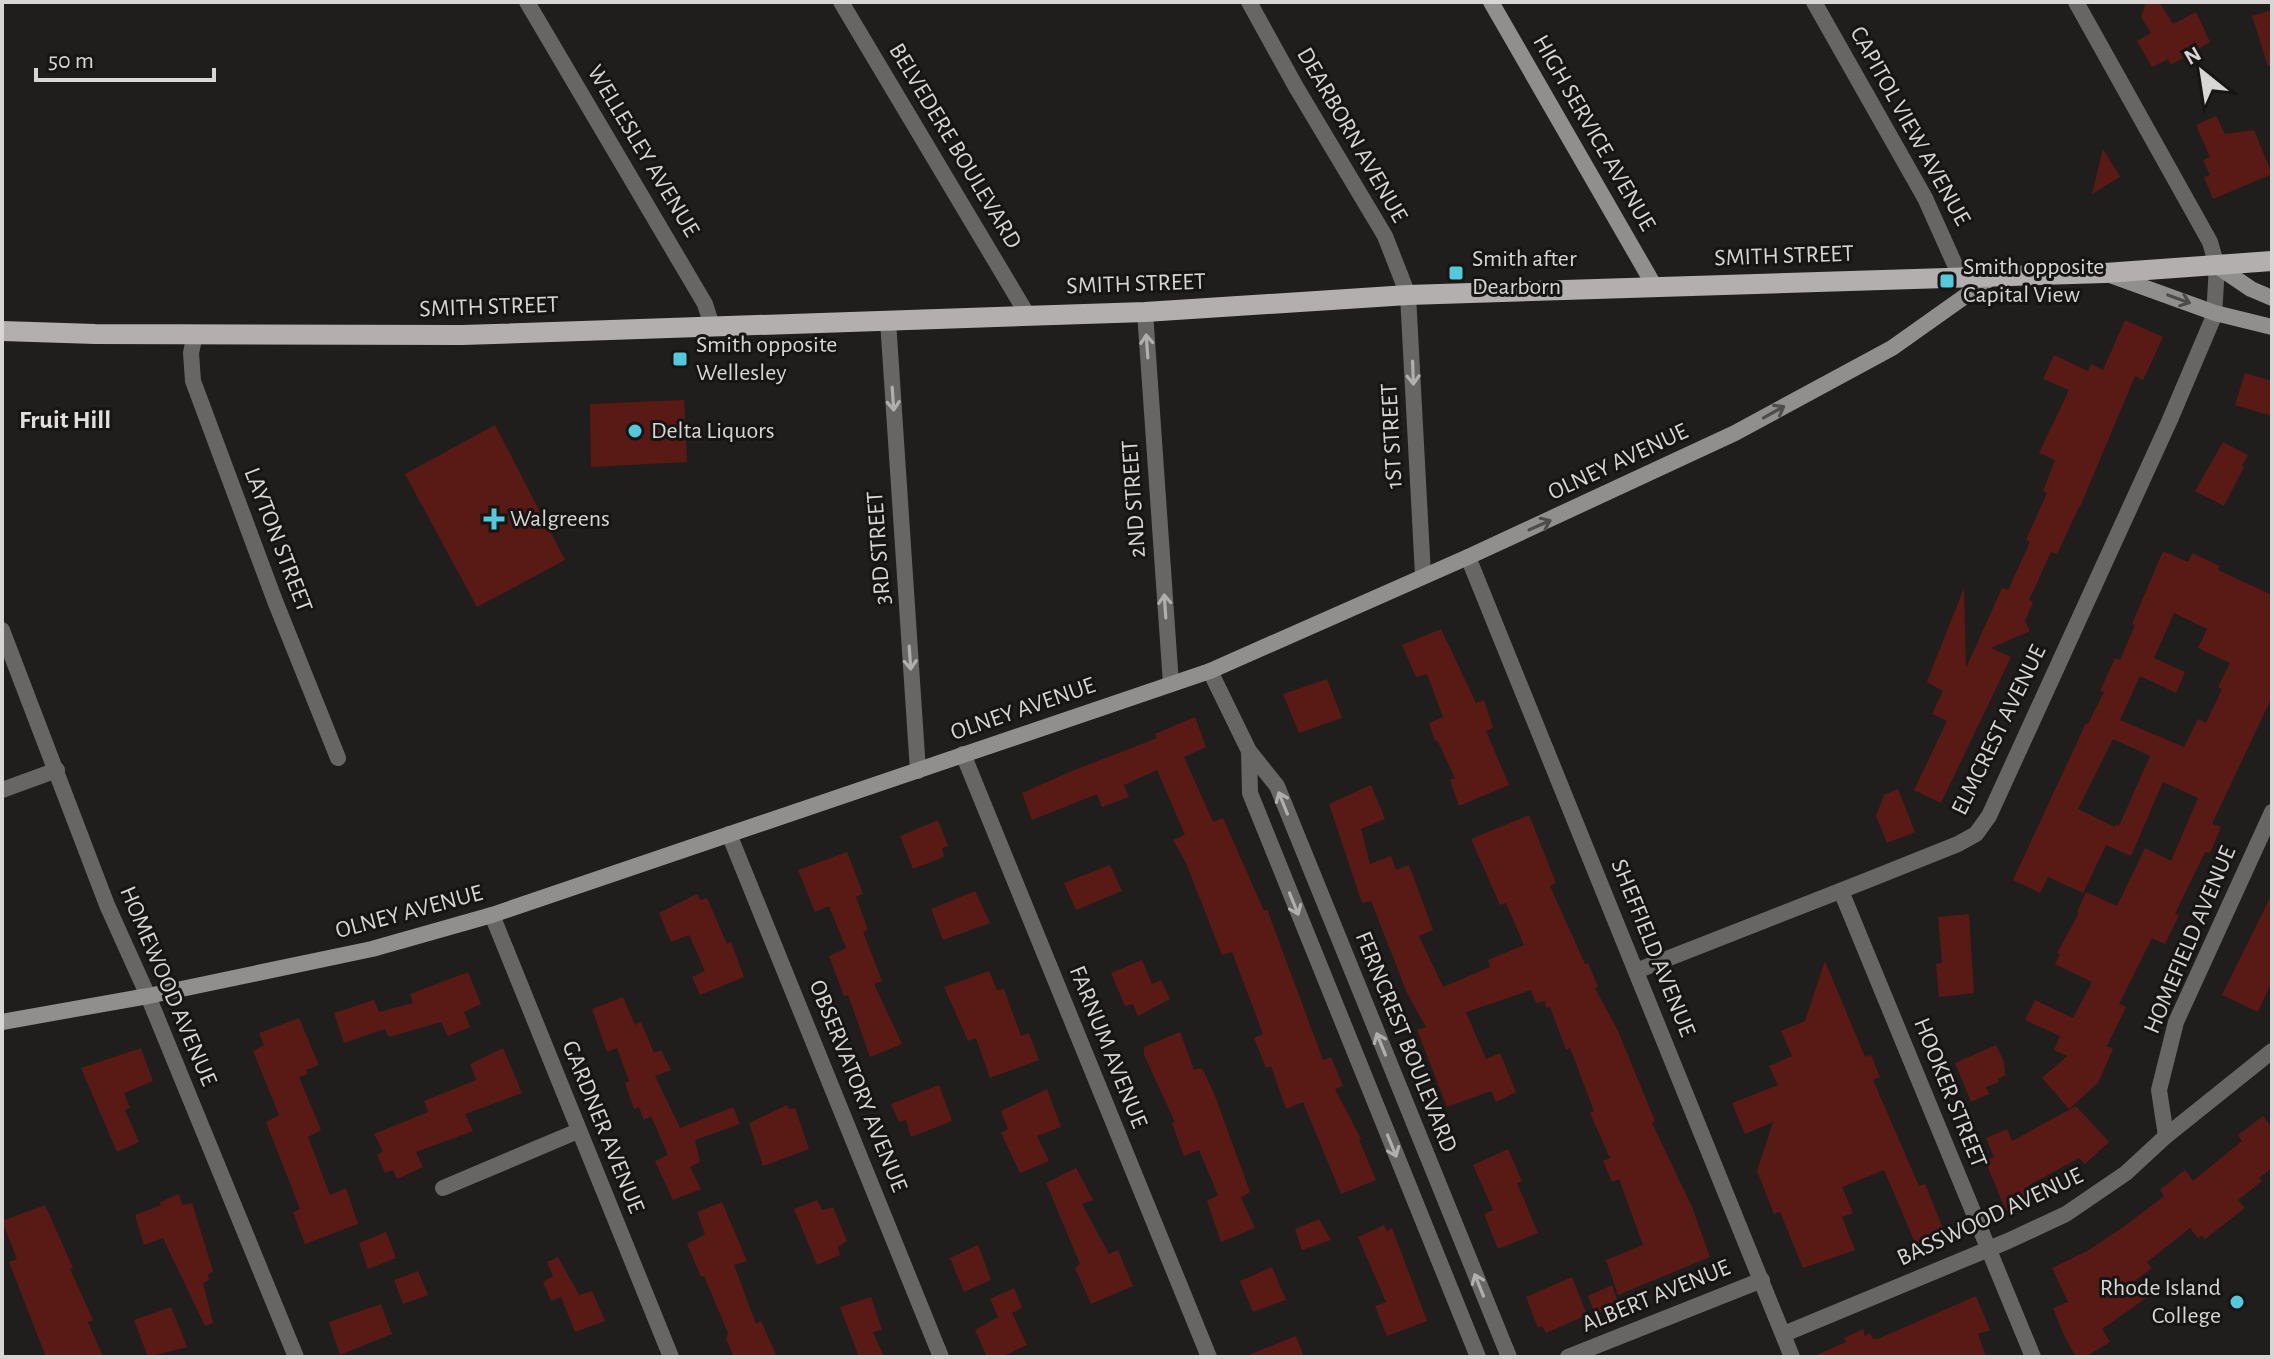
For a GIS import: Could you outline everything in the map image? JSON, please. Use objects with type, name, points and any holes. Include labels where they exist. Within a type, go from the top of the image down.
[{"type":"main road","name":"SMITH STREET","points":[[2,331],[462,335],[1145,312],[1408,295],[2105,273],[2272,261]]},
{"type":"street","name":"WELLESLEY AVENUE","points":[[527,2],[705,304],[712,326]]},
{"type":"street","name":"BELVEDERE BOULEVARD","points":[[841,2],[1027,314]]},
{"type":"street","name":"DEARBORN AVENUE","points":[[1249,2],[1385,236],[1408,295]]},
{"type":"street","name":"HIGH SERVICE AVENUE","points":[[1491,2],[1655,287]]},
{"type":"street","name":"CAPITOL VIEW AVENUE","points":[[1814,2],[1925,198],[1960,276]]},
{"type":"street","points":[[2076,2],[2210,242],[2217,266],[2215,313]]},
{"type":"street","points":[[2217,266],[2251,289],[2272,298]]},
{"type":"street","points":[[2105,273],[2215,313],[2272,327]]},
{"type":"street","name":"OLNEY AVENUE","points":[[2,1022],[148,996],[372,949],[492,915],[1210,671],[1468,557],[1735,433],[1892,348],[1995,275]]},
{"type":"street","name":"1ST STREET","points":[[1408,295],[1423,575]]},
{"type":"street","name":"2ND STREET","points":[[1145,312],[1171,684]]},
{"type":"street","name":"ELMCREST AVENUE","points":[[1636,971],[1958,844],[1976,834],[1989,816],[2169,422],[2215,313]]},
{"type":"street","name":"3RD STREET","points":[[888,321],[918,771]]},
{"type":"street","name":"LAYTON STREET","points":[[195,334],[191,353],[193,381],[275,601],[338,758]]},
{"type":"street","name":"SHEFFIELD AVENUE","points":[[1468,557],[1792,1357]]},
{"type":"street","name":"HOMEWOOD AVENUE","points":[[2,630],[107,905],[148,996],[296,1357]]},
{"type":"street","name":"FERNCREST BOULEVARD","points":[[1210,671],[1249,751],[1277,786],[1509,1357]]},
{"type":"street","name":"FERNCREST BOULEVARD","points":[[1249,751],[1250,793],[1478,1357]]},
{"type":"street","name":"FARNUM AVENUE","points":[[963,754],[1209,1357]]},
{"type":"street","points":[[2,790],[57,770]]},
{"type":"street","name":"HOMEFIELD AVENUE","points":[[2166,1136],[2159,1090],[2176,1022],[2272,812]]},
{"type":"street","name":"OBSERVATORY AVENUE","points":[[729,834],[941,1357]]},
{"type":"street","name":"HOOKER STREET","points":[[1841,891],[2033,1357]]},
{"type":"street","name":"GARDNER AVENUE","points":[[492,915],[668,1356]]},
{"type":"street","name":"BASSWOOD AVENUE","points":[[1784,1334],[2066,1214],[2126,1173],[2166,1136],[2272,1051]]},
{"type":"street","points":[[443,1188],[578,1131]]},
{"type":"street","name":"ALBERT AVENUE","points":[[1568,1357],[1762,1280]]},
{"type":"building","points":[[2146,2],[2159,2],[2173,24],[2196,12],[2210,42],[2171,65],[2168,59],[2152,67],[2137,41],[2151,33],[2141,17]]},
{"type":"building","points":[[2272,10],[2272,66],[2268,66],[2252,16]]},
{"type":"building","points":[[2216,116],[2225,134],[2254,130],[2272,174],[2213,199],[2204,177],[2210,175],[2203,160],[2210,157],[2196,125]]},
{"type":"building","points":[[2103,149],[2120,177],[2092,194]]},
{"type":"building","points":[[2125,320],[2163,337],[2143,380],[2135,376],[2080,507],[2057,554],[2051,552],[2029,600],[2033,602],[2025,621],[2030,631],[1991,648],[2011,657],[1941,803],[1914,790],[1947,721],[1932,714],[1943,691],[1927,682],[1935,661],[1964,588],[1966,668],[2002,588],[2008,590],[2030,542],[2026,540],[2047,493],[2043,491],[2055,460],[2039,453],[2069,390],[2043,379],[2054,355],[2088,371],[2091,364],[2103,370]]},
{"type":"building","points":[[2245,373],[2272,381],[2272,416],[2235,405]]},
{"type":"building","points":[[684,400],[687,462],[591,467],[590,404]]},
{"type":"building","points":[[495,425],[565,560],[477,607],[405,474]]},
{"type":"building","points":[[2223,442],[2248,455],[2224,506],[2195,491]]},
{"type":"building","points":[[2163,551],[2188,562],[2192,553],[2220,566],[2218,570],[2272,595],[2272,697],[2212,824],[2221,827],[2210,853],[2205,852],[2175,914],[2179,915],[2165,944],[2152,938],[2119,1004],[2126,1007],[2107,1046],[2113,1049],[2098,1083],[2069,1109],[2042,1078],[2067,1056],[2054,1050],[2060,1036],[2025,1020],[2035,1000],[2073,1018],[2092,982],[2055,964],[2060,954],[2057,953],[2079,913],[2086,892],[2117,906],[2145,848],[2171,861],[2198,798],[2163,782],[2131,856],[2106,845],[2083,893],[2048,877],[2040,893],[2013,880],[2086,723],[2104,692],[2100,691],[2115,658],[2120,660],[2135,625],[2132,624]],"holes":[[[2174,613],[2207,629],[2198,648],[2230,663],[2206,723],[2198,719],[2184,747],[2120,720],[2140,676],[2176,693],[2185,672],[2154,658]],[[2113,739],[2150,756],[2119,826],[2116,824],[2115,827],[2078,809]]]},
{"type":"building","points":[[1441,629],[1476,703],[1484,700],[1493,728],[1486,731],[1509,785],[1459,806],[1450,780],[1455,778],[1429,723],[1443,717],[1427,674],[1416,677],[1402,645]]},
{"type":"building","points":[[1327,679],[1342,718],[1299,733],[1283,694]]},
{"type":"building","points":[[1195,717],[1206,747],[1184,757],[1213,822],[1223,818],[1264,911],[1267,909],[1323,1060],[1331,1057],[1343,1086],[1335,1089],[1361,1139],[1376,1180],[1341,1194],[1303,1102],[1286,1109],[1271,1066],[1266,1068],[1254,1038],[1263,1034],[1232,952],[1222,955],[1186,863],[1173,840],[1185,835],[1157,770],[1124,785],[1129,797],[1102,807],[1097,794],[1032,820],[1022,793],[1157,738],[1155,734]]},
{"type":"building","points":[[1371,785],[1385,819],[1361,829],[1370,864],[1391,856],[1396,870],[1409,865],[1433,930],[1419,936],[1443,987],[1490,967],[1488,960],[1524,945],[1506,903],[1500,905],[1471,839],[1529,815],[1556,883],[1550,886],[1585,964],[1588,963],[1598,987],[1595,988],[1618,1031],[1655,1121],[1652,1123],[1692,1207],[1710,1257],[1618,1295],[1606,1260],[1643,1245],[1619,1179],[1612,1182],[1603,1161],[1610,1158],[1590,1113],[1594,1111],[1570,1048],[1566,1050],[1550,1007],[1546,1008],[1545,1001],[1536,1003],[1531,990],[1466,1012],[1486,1059],[1500,1053],[1516,1092],[1496,1102],[1491,1091],[1447,1107],[1417,1030],[1426,1027],[1407,993],[1371,901],[1362,903],[1329,804]]},
{"type":"building","points":[[1898,789],[1915,832],[1887,843],[1876,816],[1884,795]]},
{"type":"building","points":[[938,820],[948,846],[942,848],[944,857],[913,869],[900,836]]},
{"type":"building","points":[[847,852],[863,894],[856,897],[868,930],[863,932],[882,981],[874,984],[902,1044],[870,1057],[848,995],[844,996],[829,956],[846,948],[829,906],[815,912],[798,870]]},
{"type":"building","points":[[1110,865],[1122,891],[1076,910],[1064,883]]},
{"type":"building","points":[[975,891],[990,923],[943,940],[931,909]]},
{"type":"building","points":[[697,894],[701,900],[707,898],[727,944],[731,942],[744,977],[700,995],[692,977],[705,971],[689,935],[671,942],[659,913]]},
{"type":"building","points":[[2272,894],[2272,981],[2258,1012],[2222,995]]},
{"type":"building","points":[[1969,914],[1974,993],[1939,997],[1936,964],[1942,963],[1938,917]]},
{"type":"building","points":[[1142,960],[1152,984],[1161,980],[1170,999],[1138,1016],[1133,1004],[1125,1006],[1111,973]]},
{"type":"building","points":[[1825,961],[1865,1057],[1871,1055],[1880,1077],[1873,1080],[1919,1186],[1925,1184],[1946,1236],[1917,1247],[1884,1170],[1842,1187],[1853,1213],[1842,1217],[1855,1250],[1803,1268],[1780,1212],[1774,1214],[1757,1171],[1773,1122],[1745,1134],[1732,1103],[1778,1085],[1769,1066],[1792,1056],[1781,1031],[1805,1021]]},
{"type":"building","points":[[989,971],[997,990],[1004,989],[1021,1036],[1029,1033],[1039,1060],[990,1078],[976,1038],[968,1041],[944,987]]},
{"type":"building","points":[[468,972],[481,1004],[464,1012],[470,1027],[448,1036],[441,1022],[389,1037],[385,1029],[344,1043],[334,1013],[374,1000],[379,1012],[413,1003],[410,994]]},
{"type":"building","points":[[623,997],[635,1025],[641,1022],[654,1053],[661,1050],[671,1070],[655,1076],[680,1128],[733,1107],[740,1124],[695,1140],[700,1162],[690,1167],[701,1189],[673,1200],[655,1161],[668,1155],[651,1116],[644,1120],[639,1107],[634,1109],[625,1083],[629,1081],[617,1048],[607,1052],[592,1009]]},
{"type":"building","points":[[299,1018],[319,1065],[306,1070],[308,1074],[299,1077],[321,1130],[308,1137],[330,1195],[346,1188],[358,1224],[305,1244],[293,1212],[300,1209],[266,1122],[279,1115],[253,1051],[264,1045],[259,1033]]},
{"type":"building","points":[[1180,1032],[1194,1070],[1202,1068],[1214,1093],[1250,1192],[1241,1198],[1255,1228],[1221,1242],[1207,1201],[1218,1195],[1199,1150],[1184,1156],[1172,1123],[1175,1122],[1144,1055],[1144,1047]]},
{"type":"building","points":[[1996,1045],[2004,1062],[2005,1075],[1998,1079],[1999,1082],[1986,1087],[1989,1094],[1971,1102],[1955,1063]]},
{"type":"building","points":[[141,1048],[153,1081],[124,1093],[130,1108],[125,1110],[139,1142],[117,1152],[81,1068]]},
{"type":"building","points":[[503,1048],[522,1093],[465,1114],[473,1131],[416,1152],[423,1167],[397,1179],[393,1170],[385,1173],[377,1155],[383,1151],[374,1134],[428,1112],[424,1101],[476,1080],[470,1064]]},
{"type":"building","points":[[939,1085],[952,1121],[911,1137],[906,1120],[899,1122],[891,1104]]},
{"type":"building","points":[[1047,1089],[1061,1127],[1037,1136],[1049,1161],[1020,1173],[1001,1133],[1008,1129],[1001,1111]]},
{"type":"building","points":[[787,1105],[789,1109],[795,1108],[809,1149],[763,1166],[749,1123]]},
{"type":"building","points":[[2076,1106],[2109,1142],[2085,1164],[2079,1158],[2029,1185],[2035,1199],[2006,1211],[1985,1160],[1994,1157],[1986,1138],[2007,1129],[2012,1141]]},
{"type":"building","points":[[2263,1116],[2272,1128],[2272,1168],[2259,1178],[2262,1181],[2238,1200],[2245,1208],[2205,1239],[2202,1235],[2198,1238],[2190,1228],[2147,1262],[2152,1268],[2133,1282],[2146,1298],[2102,1329],[2110,1342],[2085,1357],[2076,1357],[2053,1308],[2068,1302],[2052,1268],[2087,1251],[2122,1228],[2164,1196],[2160,1190],[2185,1170],[2193,1181],[2242,1141],[2238,1135]]},
{"type":"building","points":[[1508,1149],[1522,1181],[1517,1183],[1538,1233],[1498,1249],[1484,1214],[1493,1210],[1473,1165]]},
{"type":"building","points":[[1076,1168],[1093,1200],[1082,1204],[1109,1254],[1118,1250],[1133,1286],[1091,1304],[1075,1268],[1080,1264],[1046,1183]]},
{"type":"building","points":[[179,1194],[182,1205],[192,1203],[213,1271],[208,1275],[209,1280],[203,1283],[213,1323],[205,1326],[163,1238],[144,1245],[135,1215]]},
{"type":"building","points":[[817,1200],[822,1210],[833,1207],[847,1241],[838,1247],[840,1255],[817,1265],[794,1209]]},
{"type":"building","points":[[722,1202],[747,1261],[734,1265],[756,1324],[761,1321],[777,1357],[734,1357],[726,1339],[728,1333],[687,1244],[705,1234],[697,1212]]},
{"type":"building","points":[[45,1205],[93,1320],[88,1322],[103,1357],[46,1357],[9,1262],[17,1259],[2,1221]]},
{"type":"building","points":[[1319,1219],[1331,1240],[1302,1250],[1295,1229]]},
{"type":"building","points":[[1384,1225],[1387,1231],[1392,1228],[1427,1321],[1387,1336],[1375,1306],[1386,1302],[1358,1237]]},
{"type":"building","points":[[386,1232],[396,1258],[368,1269],[359,1243]]},
{"type":"building","points":[[978,1245],[991,1280],[964,1292],[950,1258]]},
{"type":"building","points":[[558,1257],[579,1295],[592,1291],[605,1321],[575,1332],[561,1297],[551,1301],[543,1282],[553,1276],[547,1262]]},
{"type":"building","points":[[1272,1267],[1286,1300],[1253,1312],[1240,1281]]},
{"type":"building","points":[[418,1271],[428,1295],[403,1304],[394,1280]]},
{"type":"building","points":[[1572,1277],[1587,1315],[1546,1333],[1542,1326],[1538,1328],[1526,1297]]},
{"type":"building","points":[[1612,1285],[1619,1305],[1595,1314],[1588,1296]]},
{"type":"building","points":[[1014,1288],[1022,1308],[1012,1313],[1027,1345],[1001,1357],[987,1357],[975,1330],[998,1317],[990,1299]]},
{"type":"building","points":[[1976,1296],[1990,1330],[1978,1334],[1986,1357],[1812,1357],[1846,1342],[1844,1338],[1863,1329],[1865,1336],[1870,1333],[1873,1339],[1880,1338]]},
{"type":"building","points":[[871,1297],[882,1330],[873,1332],[884,1357],[859,1357],[840,1307]]},
{"type":"building","points":[[381,1304],[392,1334],[340,1355],[329,1322]]},
{"type":"building","points":[[171,1307],[187,1347],[148,1357],[134,1320]]},
{"type":"building","points":[[1296,1336],[1304,1357],[1246,1357],[1246,1356]]},
{"type":"place","name":"Smith after Dearborn","points":[[1456,273]]},
{"type":"place","name":"Smith opposite Capital View","points":[[1947,281]]},
{"type":"place","name":"Smith opposite Wellesley","points":[[680,359]]},
{"type":"place","name":"Delta Liquors","points":[[635,431]]},
{"type":"place","name":"Walgreens","points":[[494,519]]},
{"type":"place","name":"Rhode Island College","points":[[2237,1302]]},
{"type":"district","name":"Fruit Hill","points":[[65,420]]}]
